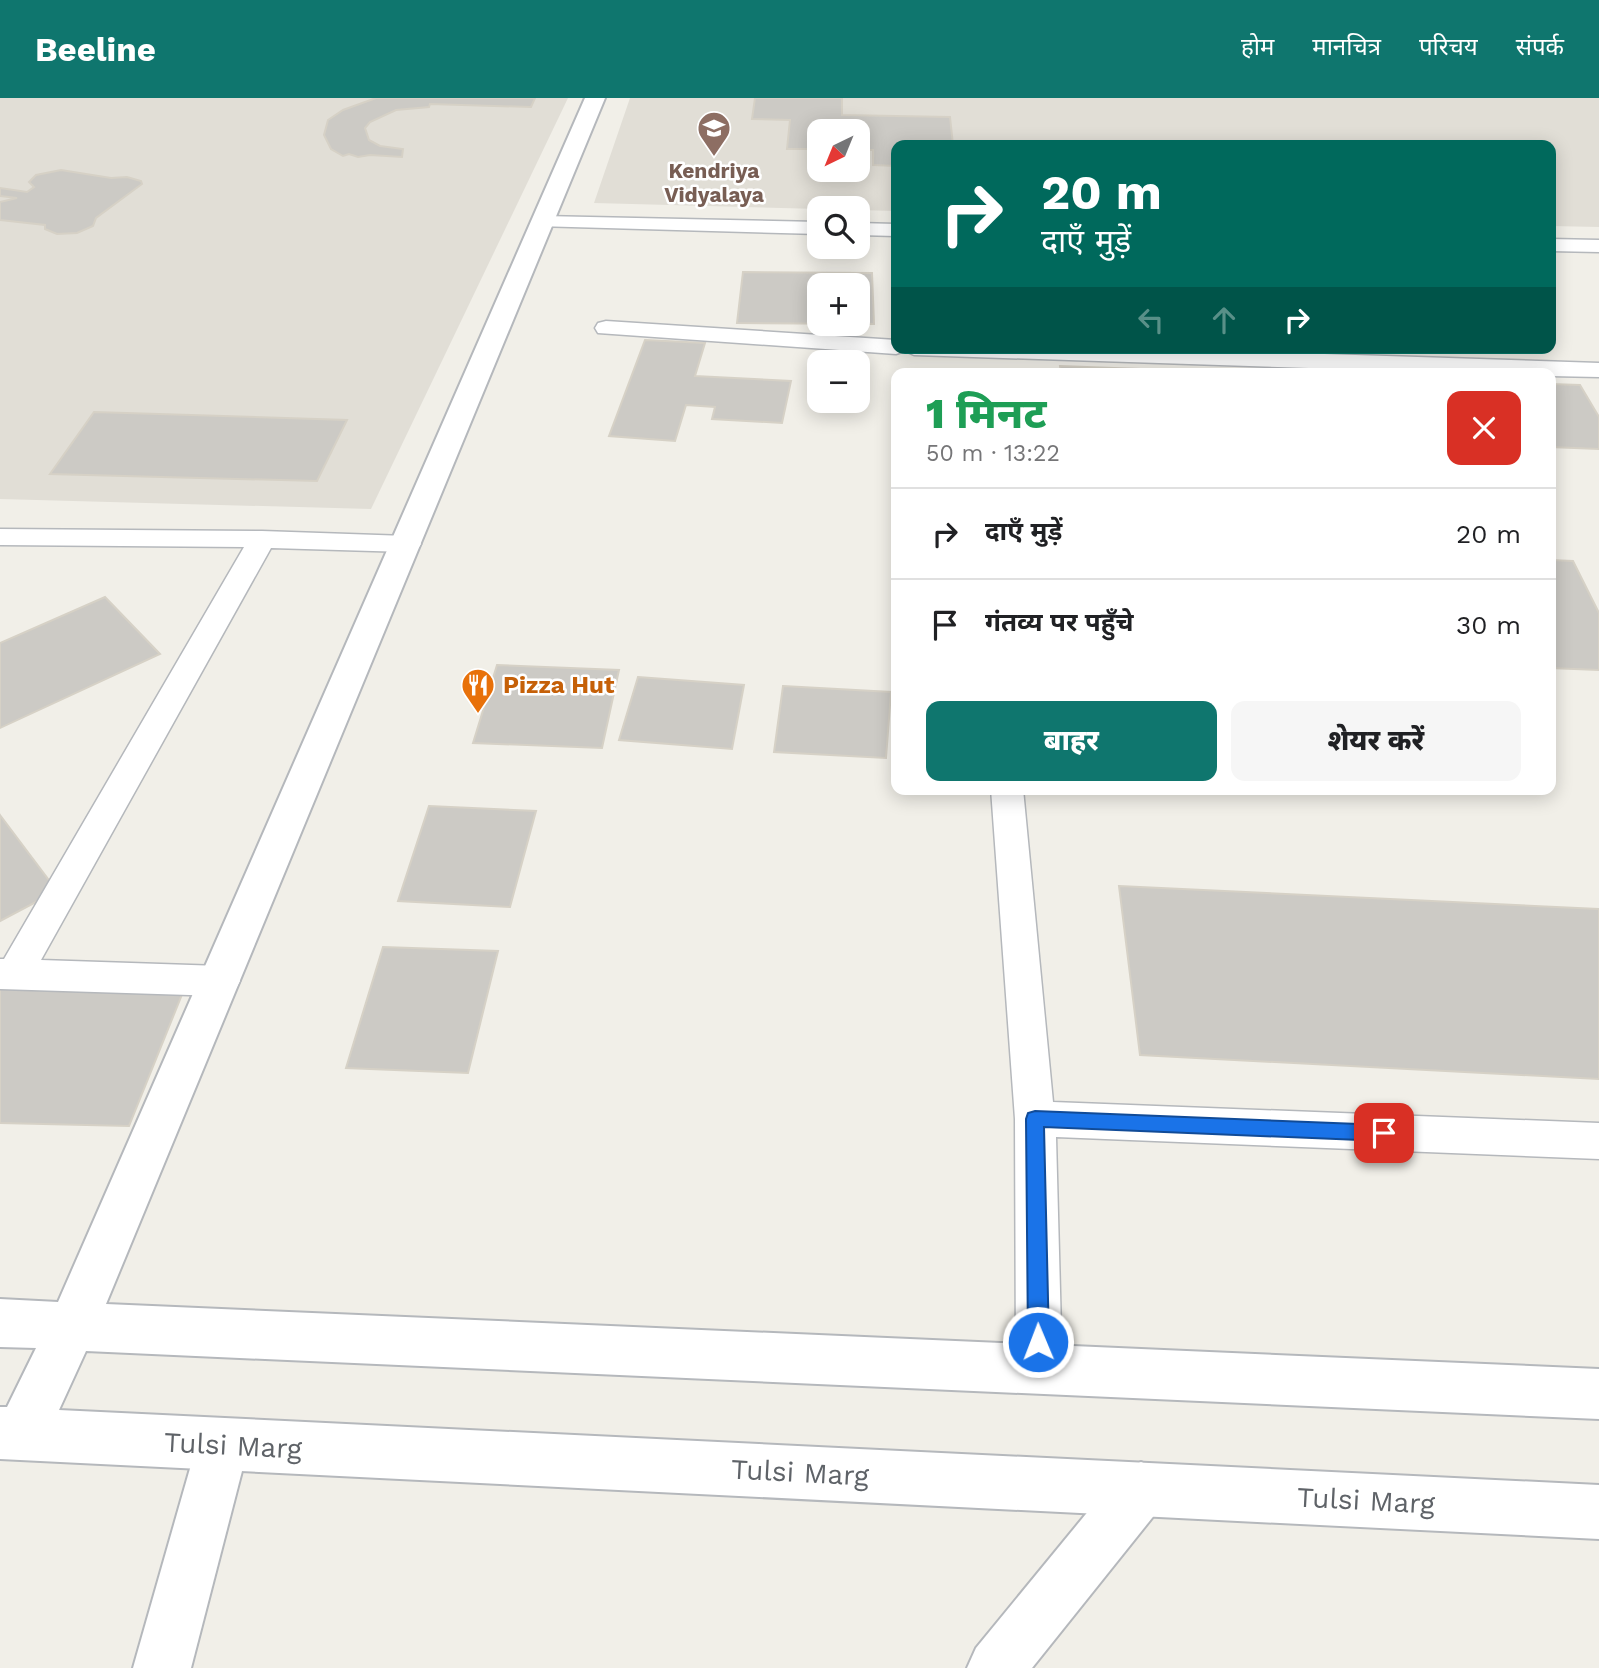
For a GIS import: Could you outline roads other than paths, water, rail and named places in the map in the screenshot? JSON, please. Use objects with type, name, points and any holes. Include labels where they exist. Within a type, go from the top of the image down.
[{"type":"street","points":[[7,1437],[72,1326],[595,98]]},
{"type":"street","points":[[0,1322],[1599,1394]]},
{"type":"street","name":"Tulsi Marg","points":[[7,1437],[223,1444],[1599,1512]]},
{"type":"street","points":[[162,1668],[223,1444]]},
{"type":"street","points":[[996,1668],[1140,1489]]},
{"type":"lane","points":[[542,222],[807,228]]},
{"type":"lane","points":[[870,229],[891,230]]},
{"type":"lane","points":[[1556,245],[1599,246]]},
{"type":"lane","points":[[606,328],[891,347]]},
{"type":"lane","points":[[938,354],[970,362],[1442,368]]},
{"type":"lane","points":[[1556,369],[1599,370]]},
{"type":"lane","points":[[0,537],[407,544]]},
{"type":"lane","points":[[221,981],[128,976],[7,975],[262,540]]},
{"type":"lane","points":[[1008,795],[1035,1119],[1039,1368]]},
{"type":"lane","points":[[1035,1119],[1599,1141]]},
{"type":"place","name":"Kendriya Vidyalaya","points":[[714,158]]},
{"type":"place","name":"Pizza Hut","points":[[478,715]]}]
